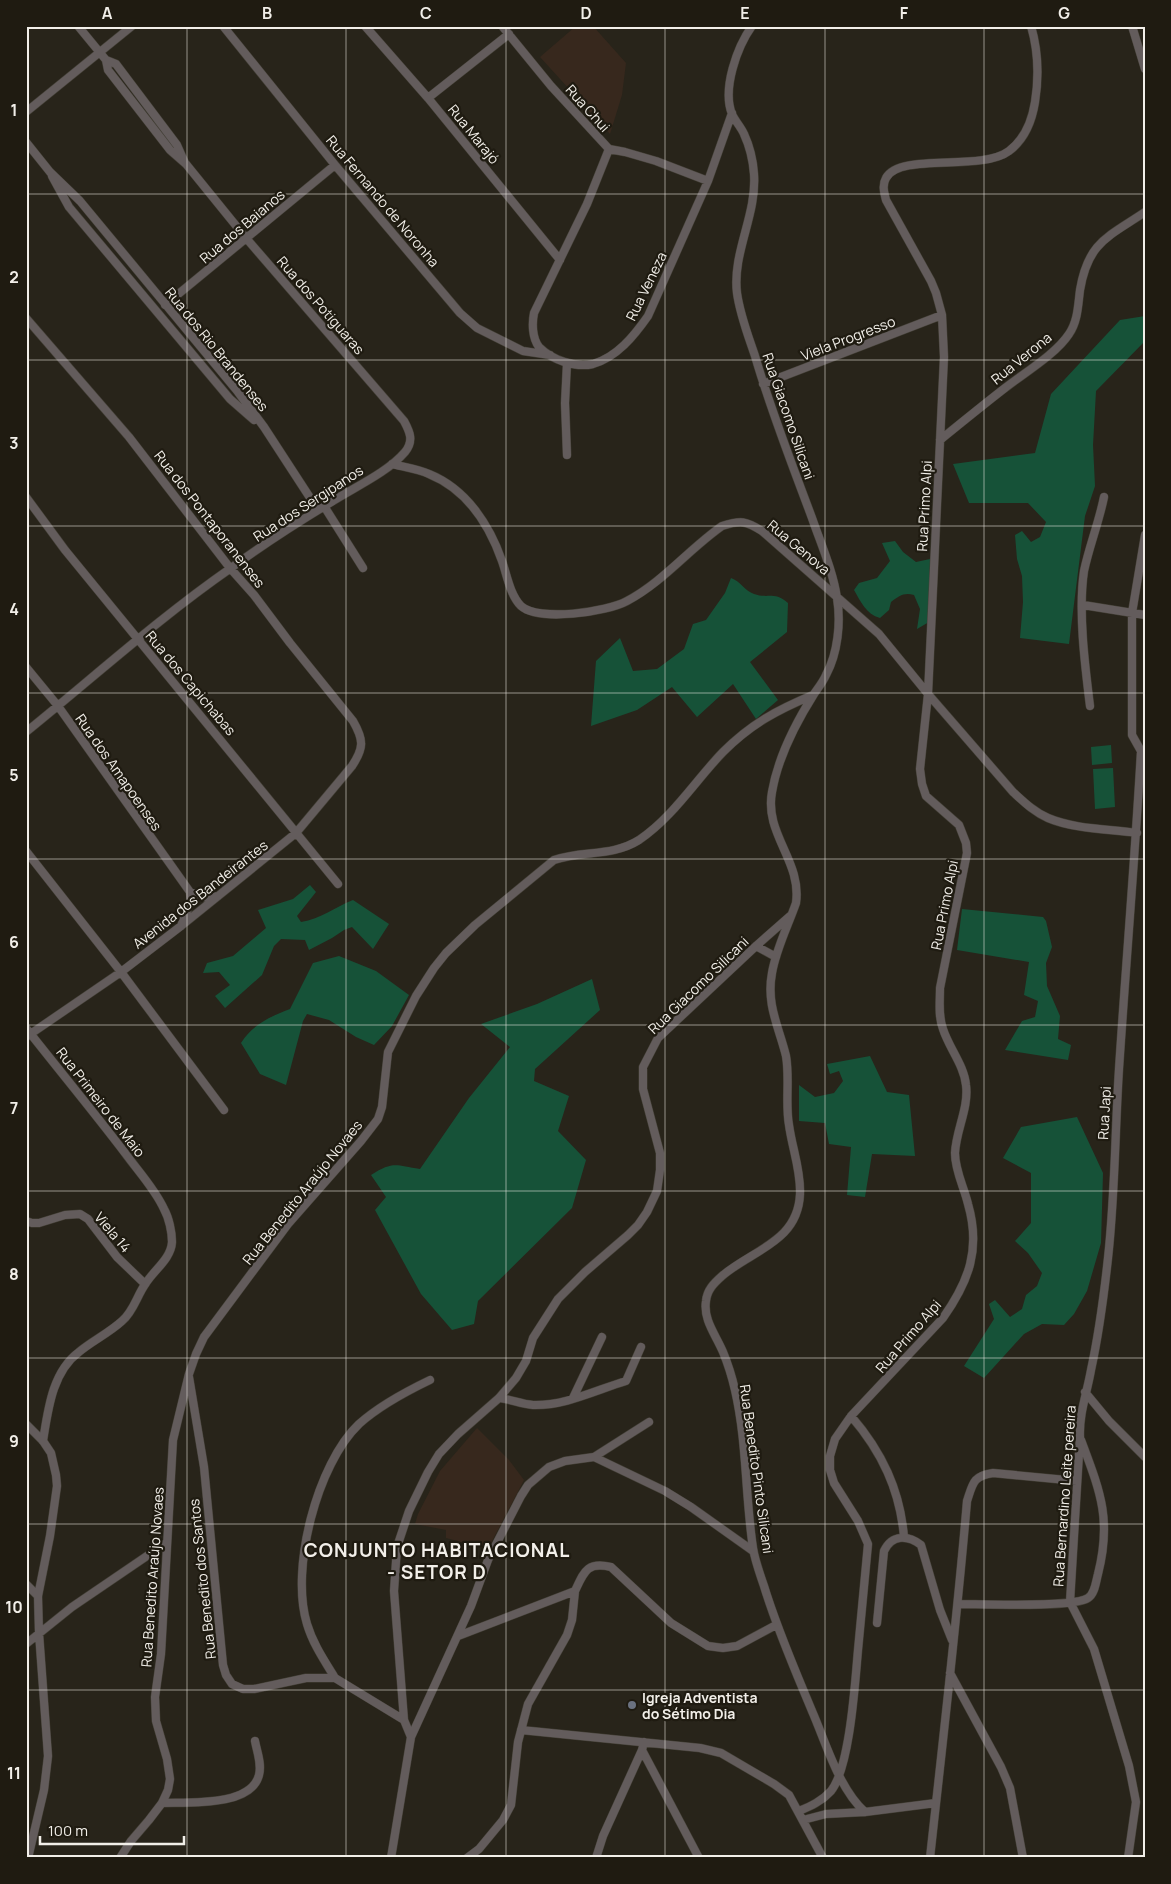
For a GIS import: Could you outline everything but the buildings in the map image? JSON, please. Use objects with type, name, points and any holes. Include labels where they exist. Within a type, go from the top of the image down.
[{"type":"street","name":"Rua dos Potiguaras","points":[[78,26],[106,60],[116,64],[177,145],[186,164],[246,238],[404,421],[411,433],[410,444],[405,452],[392,464]]},
{"type":"street","points":[[26,112],[132,26]]},
{"type":"street","name":"Rua Fernando de Noronha","points":[[223,26],[335,165],[460,313],[478,328],[523,351],[550,356]]},
{"type":"street","name":"Rua Marajó","points":[[365,26],[428,98],[560,260]]},
{"type":"street","name":"Rua Chui","points":[[502,26],[552,86],[609,149],[656,161],[708,181]]},
{"type":"street","name":"Rua Giacomo Silicani","points":[[752,26],[736,55],[730,93],[732,113],[744,133],[751,152],[754,176],[753,201],[737,271],[737,292],[763,384],[825,553],[837,596],[839,621],[834,651],[826,675],[813,695],[783,753],[774,779],[770,806]]},
{"type":"street","name":"Rua Primo Alpi","points":[[799,1812],[821,1801],[832,1790],[846,1750],[853,1702],[868,1544],[858,1520],[834,1483],[830,1470],[830,1456],[835,1439],[851,1416],[942,1318],[954,1302],[969,1271],[975,1241],[972,1218],[957,1168],[955,1154],[956,1140],[966,1097],[966,1085],[963,1073],[943,1031],[939,1007],[940,988],[967,853],[966,844],[958,825],[926,796],[920,770],[928,694],[944,357],[942,315],[931,281],[886,200],[883,188],[886,177],[896,169],[913,164],[969,162],[992,158],[1008,152],[1022,138],[1032,116],[1036,93],[1037,58],[1031,26]]},
{"type":"street","points":[[1132,26],[1145,69]]},
{"type":"street","points":[[428,98],[509,34]]},
{"type":"street","name":"Rua Veneza","points":[[550,356],[580,366],[594,363],[610,356],[624,346],[637,332],[648,316],[708,181],[732,113]]},
{"type":"street","points":[[26,142],[50,172]]},
{"type":"street","points":[[550,356],[538,346],[532,323],[534,313],[587,204],[609,149]]},
{"type":"street","name":"Rua dos Baianos","points":[[165,305],[335,165]]},
{"type":"street","name":"Rua dos Rio Brandenses","points":[[50,172],[80,201],[238,392],[264,427]]},
{"type":"street","name":"Rua dos Rio Brandenses","points":[[50,172],[69,207],[230,399],[264,427]]},
{"type":"street","name":"Rua Verona","points":[[940,440],[1006,387],[1037,365],[1069,335],[1076,319],[1083,272],[1091,254],[1103,240],[1145,212]]},
{"type":"street","name":"Viela Progresso","points":[[763,384],[942,315]]},
{"type":"street","name":"Rua dos Pontaporanenses","points":[[26,318],[129,437],[230,568],[254,595],[353,721],[359,730],[362,743]]},
{"type":"street","points":[[567,455],[565,403],[568,363]]},
{"type":"street","points":[[264,427],[363,568]]},
{"type":"street","name":"Rua dos Sergipanos","points":[[26,732],[138,639],[230,568],[392,464]]},
{"type":"street","name":"Rua Genova","points":[[392,464],[428,473],[456,490],[476,511],[492,535],[513,594],[521,605],[532,612],[547,615],[600,610],[626,602],[649,588],[722,526],[736,522],[748,522],[762,531],[879,634],[1013,792],[1029,806],[1046,817],[1062,823],[1137,833]]},
{"type":"street","name":"Rua dos Capichabas","points":[[26,497],[65,550],[338,884]]},
{"type":"street","points":[[1090,706],[1084,654],[1084,573],[1104,497]]},
{"type":"street","points":[[1143,751],[1132,735],[1132,613],[1145,535]]},
{"type":"street","points":[[1083,605],[1145,615]]},
{"type":"street","name":"Rua dos Amapoenses","points":[[26,667],[58,706],[190,892]]},
{"type":"street","name":"Rua Benedito Araújo Novaes","points":[[120,1858],[131,1841],[162,1803],[168,1790],[170,1779],[167,1760],[156,1721],[155,1697],[161,1654],[173,1440],[189,1374],[196,1354],[210,1329],[288,1224],[378,1119],[382,1107],[387,1060],[392,1041],[424,983],[446,953],[491,910],[554,860],[563,857],[615,851],[625,848],[638,840],[670,814],[724,752],[757,723],[785,707],[813,695]]},
{"type":"street","name":"Avenida dos Bandeirantes","points":[[28,1033],[121,972],[220,896],[296,833],[352,766],[360,754],[362,743]]},
{"type":"street","name":"Rua Japi","points":[[1085,1392],[1092,1368],[1108,1259],[1127,955],[1143,751]]},
{"type":"street","name":"Rua Benedito Pinto Silicani","points":[[770,806],[771,818],[775,829],[793,868],[797,892],[772,972],[771,996],[776,1026],[786,1056],[789,1126],[800,1196],[798,1208],[791,1224],[784,1233],[727,1271],[715,1282],[706,1299],[707,1319],[730,1367],[740,1413],[753,1551],[776,1625],[839,1774],[855,1804],[865,1812]]},
{"type":"street","points":[[26,851],[121,972],[224,1110]]},
{"type":"street","points":[[181,926],[191,901],[190,892],[207,898],[220,896]]},
{"type":"street","name":"Rua Giacomo Silicani","points":[[412,1737],[404,1720],[394,1591],[394,1570],[400,1538],[409,1511],[439,1454],[458,1434],[499,1398],[516,1378],[526,1361],[533,1338],[558,1299],[638,1225],[653,1201],[660,1170],[660,1153],[643,1089],[643,1067],[658,1038],[756,946],[791,916]]},
{"type":"street","points":[[756,946],[776,957]]},
{"type":"street","name":"Rua Primeiro de Maio","points":[[28,1033],[97,1116],[154,1192],[164,1209],[169,1223],[172,1242],[164,1261],[145,1284]]},
{"type":"street","name":"Viela 14","points":[[26,1221],[32,1224],[80,1214],[88,1219],[117,1257],[145,1284]]},
{"type":"street","points":[[43,1441],[53,1391],[66,1364],[76,1353],[122,1321],[132,1310],[145,1284]]},
{"type":"street","points":[[573,1398],[602,1337]]},
{"type":"street","points":[[499,1398],[531,1405],[573,1398],[626,1380],[641,1347]]},
{"type":"street","name":"Rua Benedito dos Santos","points":[[189,1374],[204,1467],[223,1665],[226,1675],[232,1684],[243,1689],[254,1689],[306,1678],[335,1678]]},
{"type":"street","points":[[404,1720],[335,1678],[316,1649],[307,1623],[303,1604],[302,1566],[308,1531],[318,1496],[335,1456],[358,1425],[402,1394],[430,1380]]},
{"type":"street","points":[[1085,1392],[1109,1421],[1145,1458]]},
{"type":"street","name":"Rua Bernardino Leite pereira","points":[[1070,1602],[1080,1437],[1079,1422],[1085,1392]]},
{"type":"street","points":[[851,1416],[869,1438],[890,1478],[902,1513],[904,1537]]},
{"type":"street","points":[[391,1858],[412,1737],[458,1636],[488,1560],[528,1485],[549,1467],[565,1461],[594,1457],[648,1422]]},
{"type":"street","points":[[26,1424],[43,1441],[51,1453],[57,1486],[50,1536],[38,1596],[48,1756],[44,1790],[28,1858]]},
{"type":"street","points":[[958,1604],[1046,1604],[1085,1600],[1092,1594],[1102,1557],[1104,1507],[1080,1437]]},
{"type":"street","points":[[594,1457],[665,1491],[753,1551]]},
{"type":"street","points":[[930,1858],[952,1642],[958,1604],[967,1501],[974,1481],[981,1474],[993,1472],[1077,1482]]},
{"type":"street","points":[[877,1623],[884,1551],[888,1543],[894,1539],[904,1537],[915,1540],[921,1545],[940,1610],[952,1642]]},
{"type":"street","points":[[26,1644],[72,1606],[166,1543]]},
{"type":"street","points":[[467,1858],[484,1843],[503,1820],[511,1805],[521,1730],[528,1704],[567,1635],[572,1620],[575,1591],[586,1570],[601,1564],[611,1567],[671,1623],[708,1646],[723,1648],[737,1646],[776,1625]]},
{"type":"street","points":[[26,1584],[38,1596]]},
{"type":"street","points":[[458,1636],[575,1591]]},
{"type":"street","points":[[1070,1602],[1088,1637],[1106,1684],[1129,1766],[1136,1802],[1136,1812],[1128,1858]]},
{"type":"street","points":[[950,1673],[1001,1767],[1010,1788],[1023,1858]]},
{"type":"street","points":[[521,1730],[643,1746],[700,1748],[721,1753],[789,1795],[823,1858]]},
{"type":"street","points":[[162,1803],[221,1800],[247,1793],[259,1776],[260,1764],[255,1741]]},
{"type":"street","points":[[596,1858],[603,1836],[643,1746]]},
{"type":"street","points":[[643,1746],[699,1858]]},
{"type":"street","points":[[804,1820],[826,1814],[865,1812],[936,1803]]},
{"type":"street","points":[[1136,1812],[1145,1813]]},
{"type":"shaded area","points":[[576,26],[593,26],[626,63],[622,95],[610,134],[540,57]]},
{"type":"shaded area","points":[[477,1428],[509,1460],[524,1480],[488,1549],[446,1538],[446,1530],[415,1524],[418,1514],[440,1471]]},
{"type":"green space","points":[[1145,316],[1145,341],[1096,391],[1093,445],[1095,486],[1085,516],[1069,644],[1020,638],[1023,602],[1022,576],[1017,559],[1015,535],[1022,531],[1031,542],[1040,537],[1046,522],[1028,503],[969,503],[953,464],[1035,453],[1051,394],[1120,320]]},
{"type":"green space","points":[[895,541],[903,552],[916,562],[930,559],[929,622],[917,629],[920,609],[914,595],[904,594],[891,602],[889,610],[880,618],[867,611],[854,590],[859,583],[877,578],[890,561],[882,543]]},
{"type":"green space","points":[[731,578],[754,594],[779,597],[788,603],[787,632],[750,662],[778,700],[756,719],[733,684],[697,717],[672,687],[637,710],[591,726],[596,661],[620,638],[633,671],[657,669],[684,649],[693,624],[706,620],[725,593]]},
{"type":"green space","points":[[1111,745],[1112,763],[1092,765],[1091,747]]},
{"type":"green space","points":[[1113,768],[1115,807],[1095,809],[1093,769]]},
{"type":"green space","points":[[310,885],[316,892],[297,916],[301,922],[321,916],[353,900],[389,924],[373,949],[352,927],[309,950],[305,940],[281,939],[274,946],[262,975],[225,1008],[215,996],[230,985],[219,972],[203,973],[207,963],[233,956],[266,928],[258,910],[293,899]]},
{"type":"green space","points":[[962,909],[1043,917],[1046,921],[1052,947],[1046,963],[1047,986],[1060,1016],[1058,1039],[1071,1045],[1068,1060],[1005,1050],[1022,1021],[1035,1017],[1038,1001],[1024,995],[1029,962],[957,950]]},
{"type":"green space","points":[[339,956],[376,971],[409,995],[392,1026],[374,1045],[356,1037],[329,1020],[307,1014],[303,1021],[286,1085],[260,1074],[241,1043],[245,1037],[262,1022],[290,1009],[313,963]]},
{"type":"green space","points":[[592,979],[600,1010],[535,1069],[534,1081],[569,1096],[558,1131],[586,1160],[572,1208],[478,1301],[474,1324],[452,1330],[421,1294],[375,1210],[386,1197],[371,1175],[394,1165],[420,1169],[469,1098],[510,1047],[481,1024],[537,1004]]},
{"type":"green space","points":[[870,1056],[887,1092],[909,1095],[915,1156],[872,1154],[865,1197],[847,1195],[851,1147],[829,1144],[825,1123],[799,1121],[799,1085],[815,1097],[834,1093],[843,1081],[839,1071],[830,1074],[827,1064]]},
{"type":"green space","points":[[1077,1117],[1103,1173],[1101,1243],[1087,1291],[1074,1314],[1064,1325],[1042,1324],[1024,1334],[984,1378],[964,1366],[994,1319],[989,1304],[995,1300],[1010,1317],[1022,1309],[1026,1295],[1037,1286],[1042,1273],[1028,1253],[1015,1241],[1031,1223],[1031,1173],[1003,1158],[1021,1127]]},
{"type":"place","name":"Igreja Adventista do Sétimo Dia","points":[[632,1705]]},
{"type":"district","name":"CONJUNTO HABITACIONAL - SETOR D","points":[[437,1561]]}]
